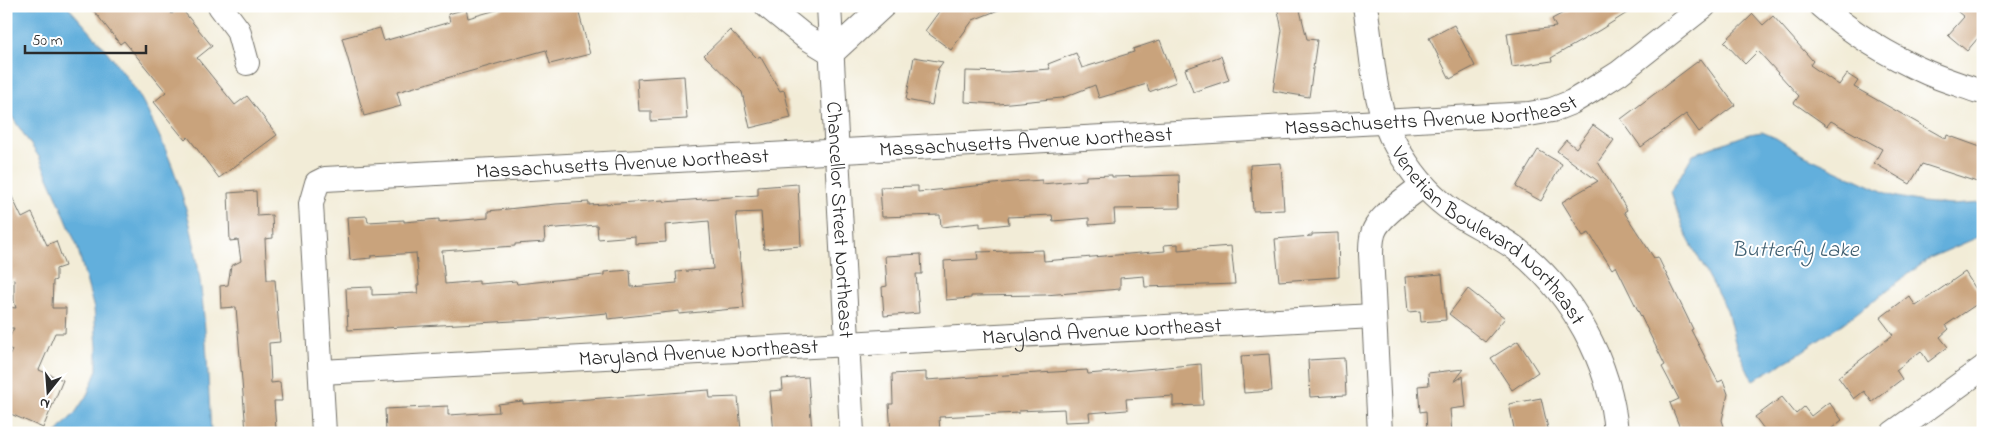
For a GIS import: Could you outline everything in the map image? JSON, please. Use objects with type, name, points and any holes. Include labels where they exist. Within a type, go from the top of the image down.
[{"type":"street","points":[[220,6],[238,30],[247,63]]},
{"type":"street","points":[[767,6],[804,36],[832,53],[883,6]]},
{"type":"street","name":"Chancellor Street Northeast","points":[[829,6],[852,433]]},
{"type":"street","name":"Venetian Boulevard Northeast","points":[[1365,6],[1376,90],[1384,121],[1395,145],[1423,185],[1448,208],[1514,248],[1540,271],[1568,305],[1584,328],[1596,354],[1607,384],[1615,416],[1616,433]]},
{"type":"street","points":[[1371,43],[1381,6]]},
{"type":"street","name":"Massachusetts Avenue Northeast","points":[[321,372],[311,204],[313,190],[317,183],[325,179],[1529,114],[1552,110],[1572,102],[1618,73],[1704,6]]},
{"type":"street","points":[[1821,6],[1848,30],[1885,52],[1928,74],[1978,91]]},
{"type":"street","points":[[1380,433],[1371,254],[1372,238],[1376,227],[1385,217],[1423,185]]},
{"type":"street","name":"Maryland Avenue Northeast","points":[[321,372],[1374,316]]},
{"type":"street","points":[[1893,433],[1983,368]]},
{"type":"street","points":[[321,372],[324,433]]},
{"type":"water","points":[[6,6],[67,6],[114,60],[148,111],[172,166],[193,240],[204,316],[211,433],[56,433],[75,413],[87,395],[97,370],[94,309],[77,246],[56,195],[39,157],[6,108]]},
{"type":"water","name":"Butterfly Lake","points":[[1762,132],[1776,138],[1801,154],[1893,196],[1951,205],[1983,203],[1983,235],[1930,258],[1838,327],[1797,355],[1753,380],[1736,346],[1727,310],[1686,235],[1671,192],[1693,154],[1749,134]]},
{"type":"building","points":[[90,6],[165,6],[172,14],[180,7],[212,46],[197,58],[235,105],[247,96],[277,135],[219,178],[188,137],[185,140],[154,102],[166,92],[124,41],[120,44]]},
{"type":"building","points":[[511,6],[577,6],[590,54],[550,64],[546,50],[397,92],[401,106],[364,116],[342,38],[380,28],[384,41],[450,22],[448,14],[466,9],[468,18]]},
{"type":"building","points":[[943,6],[1006,7],[973,20],[951,50],[925,31]]},
{"type":"building","points":[[1277,6],[1299,6],[1307,39],[1317,40],[1309,97],[1273,91],[1282,30]]},
{"type":"building","points":[[1576,6],[1638,6],[1551,58],[1552,61],[1512,67],[1507,33],[1556,27],[1552,19]]},
{"type":"building","points":[[1951,6],[1983,6],[1983,32],[1967,51],[1948,35],[1964,17]]},
{"type":"building","points":[[1753,14],[1763,25],[1773,16],[1813,61],[1810,65],[1839,85],[1847,74],[1858,81],[1854,87],[1946,139],[1947,135],[1983,148],[1983,164],[1977,182],[1922,164],[1910,184],[1874,163],[1882,149],[1831,121],[1827,126],[1794,103],[1799,96],[1758,51],[1745,64],[1724,42]]},
{"type":"building","points":[[1454,25],[1475,66],[1450,79],[1429,38]]},
{"type":"building","points":[[730,30],[757,58],[760,56],[780,91],[784,90],[791,118],[750,128],[742,92],[704,55]]},
{"type":"building","points":[[1160,40],[1176,82],[1149,92],[1147,84],[1099,98],[1095,85],[1062,98],[999,104],[965,102],[966,71],[1008,72],[1050,69],[1048,64],[1076,53],[1082,68],[1134,52],[1133,49]]},
{"type":"building","points":[[1221,56],[1229,80],[1193,92],[1185,69]]},
{"type":"building","points":[[914,57],[943,62],[937,70],[939,70],[932,105],[906,100]]},
{"type":"building","points":[[1701,59],[1735,105],[1699,132],[1686,114],[1641,147],[1621,119]]},
{"type":"building","points":[[684,76],[687,119],[651,121],[651,111],[639,111],[637,79]]},
{"type":"building","points":[[1593,125],[1614,140],[1598,162],[1627,210],[1624,212],[1654,258],[1658,257],[1693,329],[1691,330],[1718,382],[1723,380],[1728,394],[1722,420],[1726,433],[1682,433],[1670,403],[1679,399],[1662,367],[1665,365],[1616,266],[1612,269],[1589,233],[1583,236],[1562,202],[1598,181],[1557,151],[1566,140],[1576,148]]},
{"type":"building","points":[[1538,150],[1562,164],[1541,201],[1516,187]]},
{"type":"building","points":[[1281,163],[1284,210],[1253,211],[1250,165]]},
{"type":"building","points":[[1112,175],[1112,177],[1179,175],[1180,208],[1114,209],[1115,223],[1089,225],[1089,218],[1053,221],[1052,215],[1008,217],[1009,224],[980,227],[980,223],[941,227],[940,215],[882,217],[880,187],[918,186],[918,192],[1042,180],[1042,184],[1086,180],[1086,176]]},
{"type":"building","points":[[6,184],[22,218],[32,213],[47,245],[56,241],[65,266],[56,269],[56,280],[53,281],[52,308],[66,308],[65,333],[55,333],[39,370],[63,380],[43,428],[6,412],[6,363],[12,350],[6,347],[6,344],[14,328],[6,328],[7,307],[16,308],[14,301],[14,279],[6,281]]},
{"type":"building","points":[[798,184],[801,246],[764,249],[761,212],[736,213],[744,308],[679,314],[679,311],[608,319],[607,313],[532,320],[348,330],[346,288],[372,287],[372,295],[418,293],[417,285],[419,285],[416,253],[371,256],[371,258],[350,260],[347,217],[367,216],[368,222],[404,220],[404,222],[439,219],[439,222],[488,218],[488,211],[556,204],[589,202],[589,205],[664,200],[664,202],[758,195],[758,187]],"holes":[[[709,221],[713,269],[676,272],[677,283],[631,287],[630,270],[604,272],[604,275],[517,284],[516,281],[479,284],[479,281],[445,284],[442,251],[545,242],[544,229],[597,225],[598,239],[635,236],[635,244],[666,242],[665,225]]]},
{"type":"building","points":[[256,191],[257,216],[272,215],[273,238],[265,239],[267,280],[275,280],[280,342],[269,343],[271,383],[280,382],[282,401],[274,401],[276,429],[246,431],[236,307],[221,308],[220,286],[228,285],[231,266],[241,261],[238,240],[230,241],[228,193]]},
{"type":"building","points":[[1338,233],[1339,277],[1279,281],[1275,239]]},
{"type":"building","points":[[1178,244],[1178,250],[1231,246],[1235,284],[1145,287],[1144,276],[1120,278],[1120,289],[1045,295],[971,296],[971,298],[946,300],[944,261],[978,259],[977,252],[1043,250],[1044,261],[1165,251],[1164,245]]},
{"type":"building","points":[[921,254],[922,274],[916,274],[919,313],[884,316],[882,287],[887,286],[885,256]]},
{"type":"building","points":[[1965,272],[1983,300],[1946,325],[1949,329],[1940,337],[1948,347],[1928,362],[1921,351],[1896,370],[1902,379],[1872,402],[1864,391],[1854,399],[1838,377],[1893,335],[1880,318],[1909,296],[1916,306]]},
{"type":"building","points":[[1442,274],[1446,320],[1421,322],[1420,311],[1408,312],[1405,277]]},
{"type":"building","points":[[1468,289],[1505,318],[1485,342],[1449,314]]},
{"type":"building","points":[[1518,341],[1538,372],[1512,390],[1491,358]]},
{"type":"building","points":[[1269,354],[1272,391],[1244,393],[1241,356]]},
{"type":"building","points":[[1344,358],[1346,395],[1310,397],[1308,360]]},
{"type":"building","points":[[1201,364],[1203,405],[1173,406],[1173,396],[1126,399],[1127,410],[1089,413],[1090,421],[1065,422],[1064,409],[1019,411],[1019,413],[939,417],[940,432],[891,433],[889,404],[893,404],[892,374],[926,372],[926,380],[1087,370],[1088,374]]},
{"type":"building","points":[[1464,369],[1454,382],[1463,376],[1466,407],[1450,409],[1452,433],[1427,433],[1426,411],[1420,412],[1418,386],[1429,385],[1428,373]]},
{"type":"building","points":[[808,377],[812,433],[774,433],[770,391],[783,390],[782,379]]},
{"type":"building","points":[[709,390],[710,398],[738,397],[741,431],[386,433],[385,409],[448,406],[448,415],[499,412],[498,404],[523,401],[523,404]]},
{"type":"building","points":[[1782,397],[1796,414],[1804,407],[1811,416],[1829,402],[1842,420],[1826,433],[1767,433],[1755,417]]},
{"type":"building","points":[[1541,398],[1549,433],[1515,433],[1509,404]]}]
